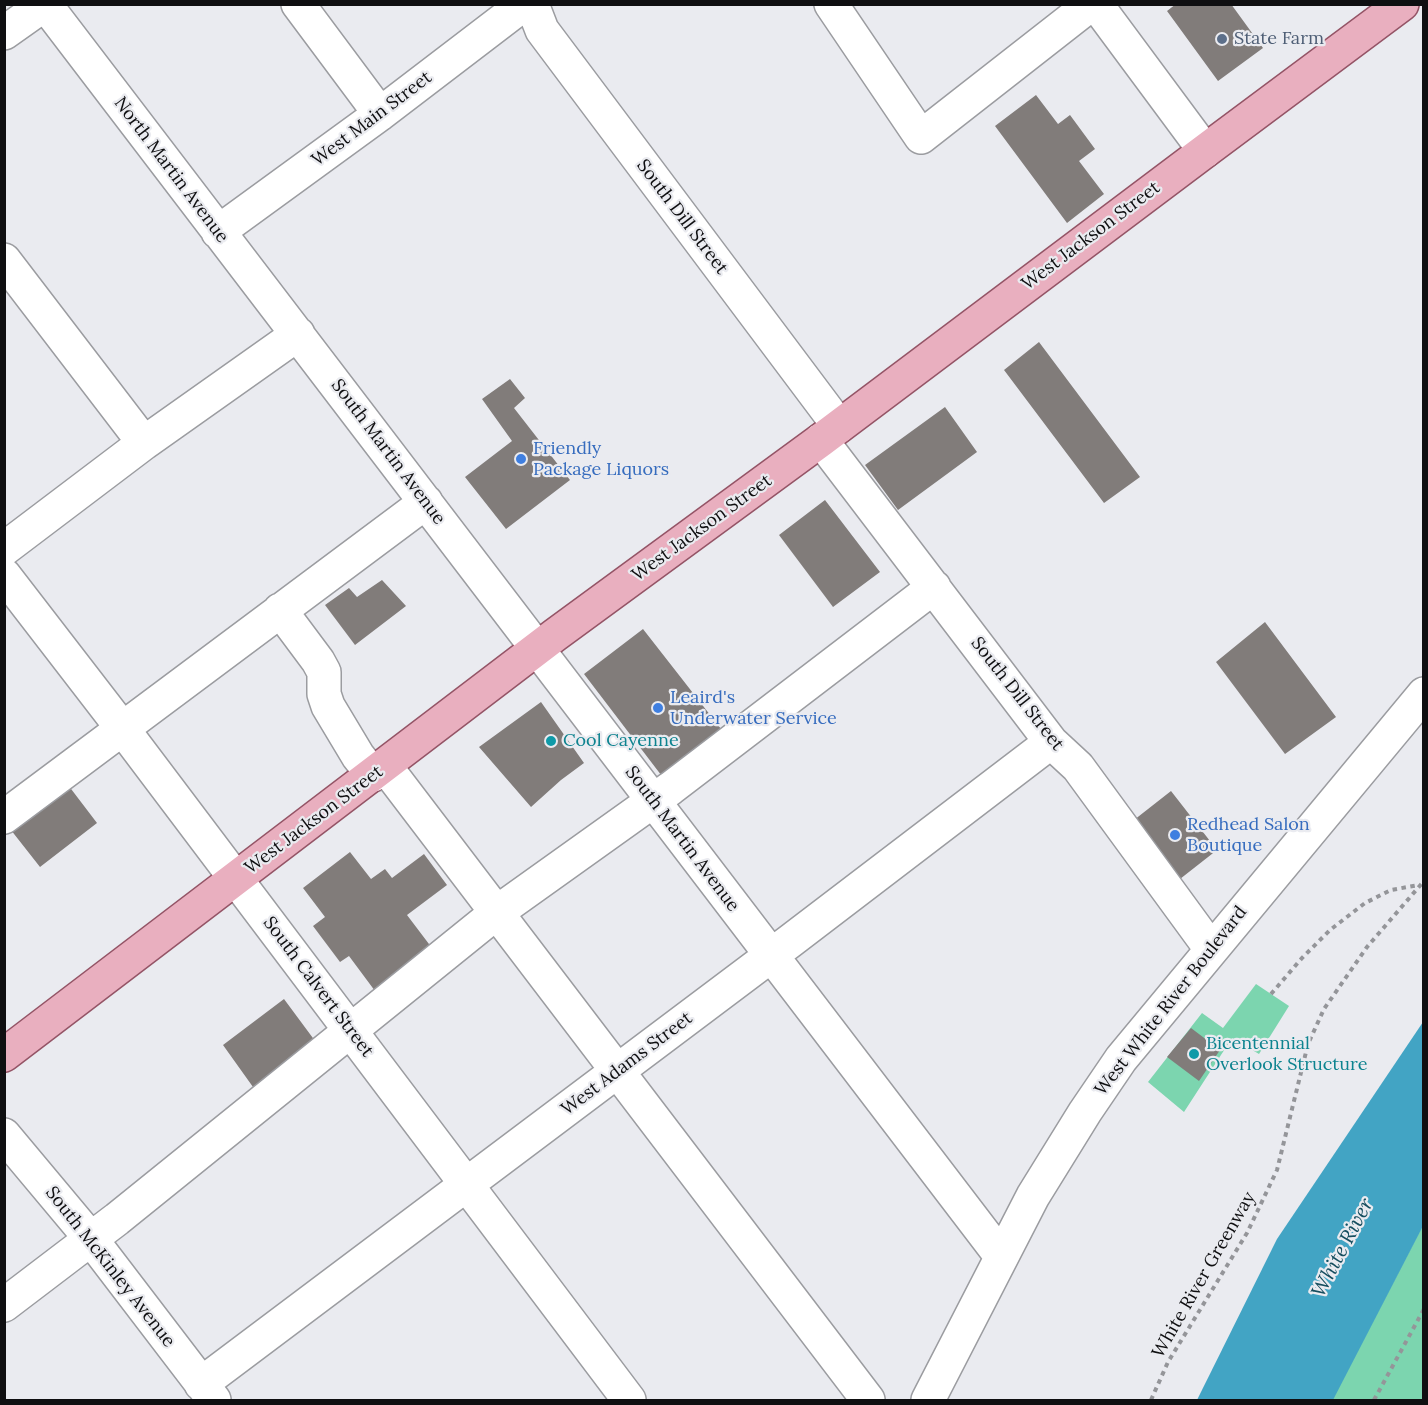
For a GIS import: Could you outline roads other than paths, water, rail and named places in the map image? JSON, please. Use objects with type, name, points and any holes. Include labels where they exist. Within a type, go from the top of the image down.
[{"type":"main road","name":"West Jackson Street","points":[[4,1055],[538,648],[830,433],[1402,4]]},
{"type":"street","points":[[4,33],[45,4]]},
{"type":"street","name":"North Martin Avenue","points":[[45,4],[298,334]]},
{"type":"street","points":[[298,4],[380,114]]},
{"type":"street","name":"West Main Street","points":[[218,232],[380,114],[524,4]]},
{"type":"street","name":"South Dill Street","points":[[532,4],[542,30],[830,433],[934,587],[1052,742],[1078,767],[1211,949]]},
{"type":"street","points":[[831,4],[921,137],[1091,4]]},
{"type":"street","points":[[1096,4],[1205,151]]},
{"type":"street","points":[[4,260],[144,443]]},
{"type":"street","points":[[4,549],[144,443],[298,334]]},
{"type":"street","name":"South Martin Avenue","points":[[298,334],[1001,1256]]},
{"type":"street","points":[[4,816],[426,501]]},
{"type":"street","name":"South Calvert Street","points":[[4,574],[351,1030],[629,1401]]},
{"type":"street","points":[[4,1305],[91,1239],[496,913],[653,802],[934,587]]},
{"type":"street","points":[[280,610],[324,672],[324,694],[328,706],[358,756],[379,770],[496,913],[868,1401]]},
{"type":"street","name":"West White River Boulevard","points":[[928,1401],[1033,1196],[1084,1112],[1121,1059],[1424,694]]},
{"type":"street","name":"West Adams Street","points":[[208,1392],[467,1185],[1052,742]]},
{"type":"street","name":"South McKinley Avenue","points":[[4,1135],[91,1239],[208,1392]]},
{"type":"water","name":"White River","points":[[1423,1022],[1423,1226],[1333,1400],[1197,1400],[1277,1239]]},
{"type":"place","name":"State Farm","points":[[1222,39]]},
{"type":"place","name":"Friendly Package Liquors","points":[[521,459]]},
{"type":"place","name":"Leaird's Underwater Service","points":[[658,708]]},
{"type":"place","name":"Cool Cayenne","points":[[551,741]]},
{"type":"place","name":"Redhead Salon Boutique","points":[[1175,835]]},
{"type":"place","name":"Bicentennial Overlook Structure","points":[[1194,1054]]}]
